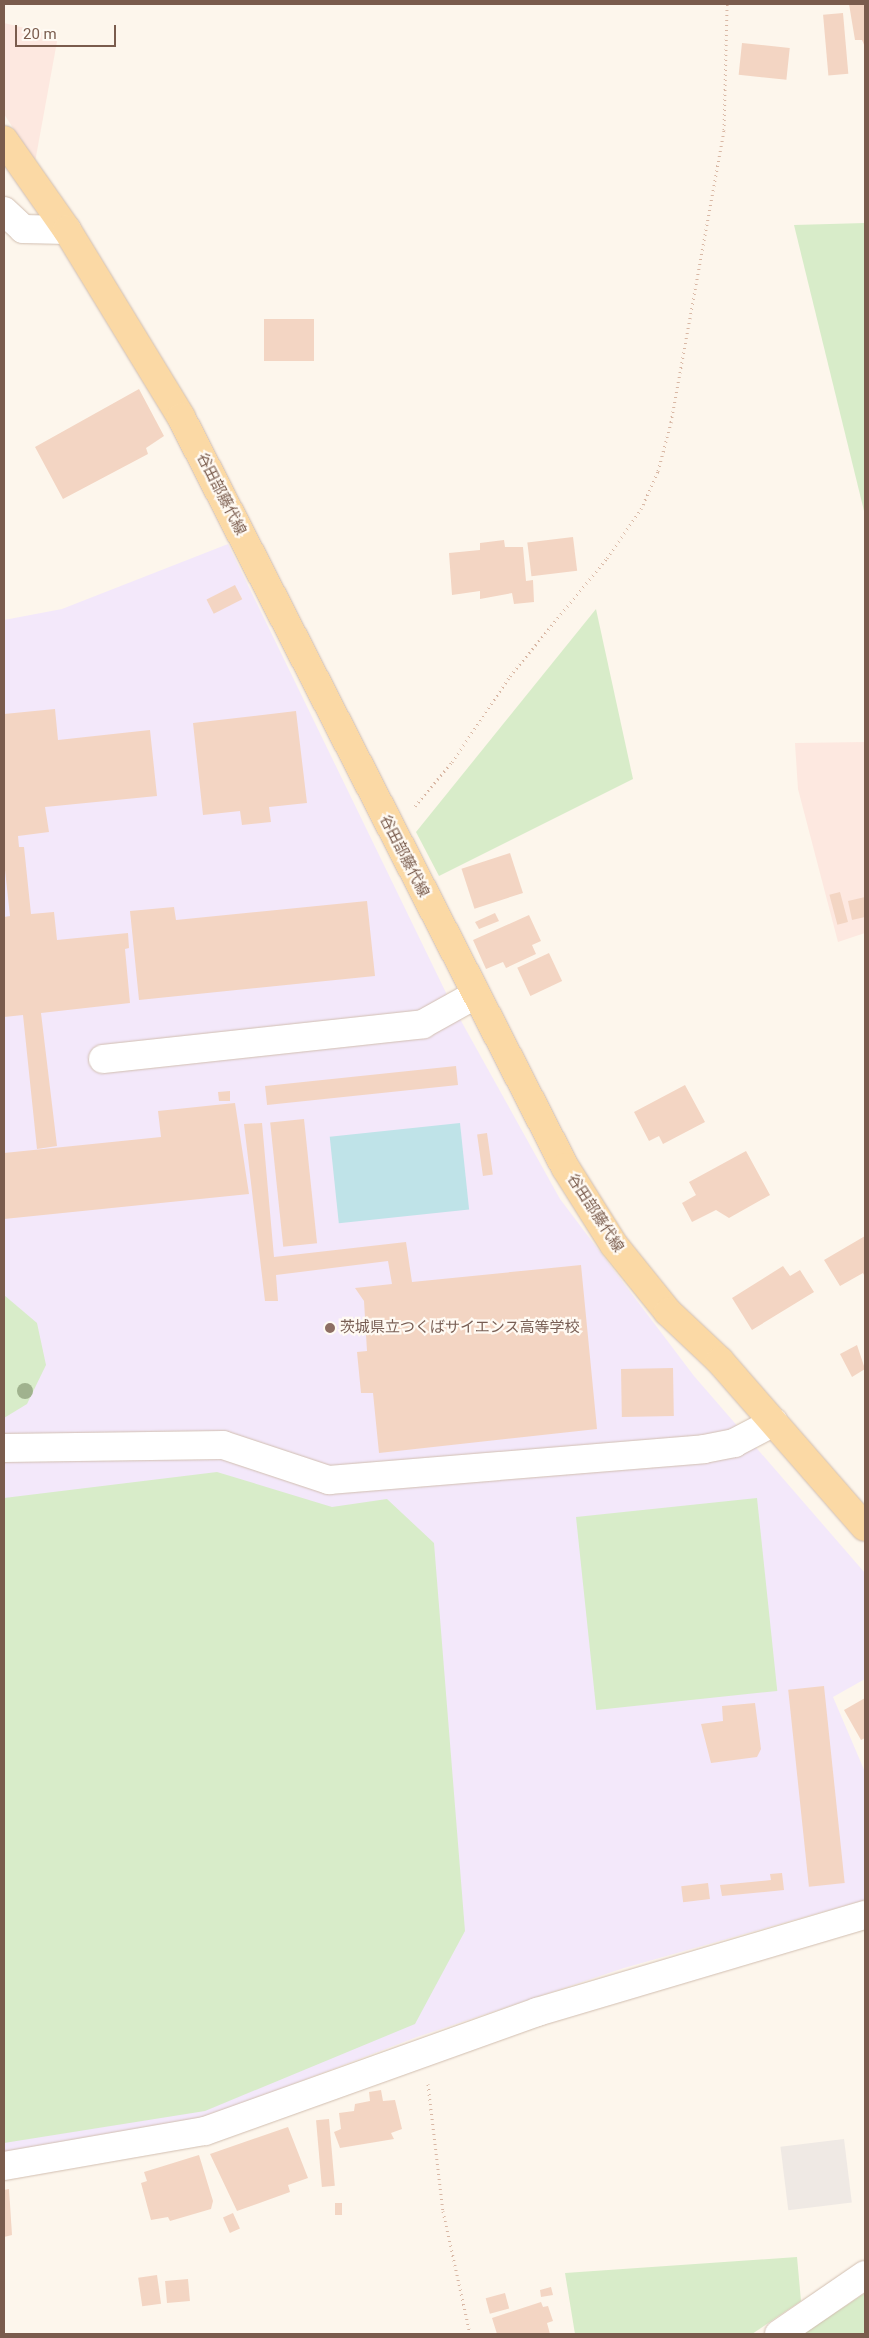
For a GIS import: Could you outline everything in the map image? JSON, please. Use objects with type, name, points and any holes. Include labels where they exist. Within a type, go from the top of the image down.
[{"type":"main road","name":"谷田部藤代線","points":[[4,140],[67,230],[181,417],[392,833],[565,1167],[614,1245],[668,1312],[720,1361],[865,1527]]},
{"type":"street","points":[[4,211],[23,228],[67,230]]},
{"type":"street","points":[[103,1059],[423,1024],[475,995]]},
{"type":"street","points":[[4,1448],[223,1445],[329,1480],[704,1448],[734,1444],[774,1422]]},
{"type":"street","points":[[4,2166],[205,2131],[423,2049],[674,1969],[865,1915]]},
{"type":"street","points":[[779,2334],[865,2275]]},
{"type":"path","points":[[392,833],[452,762],[510,676],[607,558],[641,509],[658,471],[673,412],[724,130],[727,4]]},
{"type":"path","points":[[423,2049],[443,2211],[470,2334]]},
{"type":"shaded area","points":[[4,23],[58,36],[35,162],[4,114]]},
{"type":"shaded area","name":"茨城県立つくばサイエンス高等学校","points":[[228,544],[450,1001],[560,1199],[694,1376],[865,1573],[865,1679],[833,1697],[865,1772],[865,1900],[624,1968],[417,2037],[204,2118],[4,2152],[4,620],[62,609]]},
{"type":"shaded area","points":[[865,742],[865,933],[838,942],[798,789],[795,743]]},
{"type":"shaded area","points":[[844,2139],[852,2203],[788,2210],[780,2147]]},
{"type":"green space","points":[[865,223],[865,515],[794,225]]},
{"type":"green space","points":[[596,609],[633,779],[439,876],[416,832]]},
{"type":"green space","points":[[4,1295],[37,1323],[46,1365],[27,1404],[4,1418]]},
{"type":"green space","points":[[217,1472],[332,1507],[387,1499],[434,1543],[465,1931],[415,2024],[205,2111],[4,2143],[4,1498]]},
{"type":"green space","points":[[757,1498],[777,1691],[596,1710],[576,1517]]},
{"type":"green space","points":[[797,2257],[801,2301],[752,2334],[575,2334],[565,2273]]},
{"type":"green space","points":[[865,2293],[865,2334],[803,2334]]},
{"type":"water","points":[[460,1123],[469,1210],[339,1223],[330,1137]]},
{"type":"building","points":[[849,4],[865,4],[865,47],[862,40],[855,40]]},
{"type":"building","points":[[843,13],[848,74],[828,76],[823,15]]},
{"type":"building","points":[[742,43],[790,48],[786,80],[739,75]]},
{"type":"building","points":[[264,319],[314,319],[314,361],[264,361]]},
{"type":"building","points":[[139,389],[164,436],[146,448],[148,454],[63,499],[35,447]]},
{"type":"building","points":[[573,537],[577,571],[531,576],[527,543]]},
{"type":"building","points":[[504,540],[505,547],[523,547],[526,581],[533,580],[534,602],[514,604],[512,593],[480,599],[480,591],[452,595],[449,553],[480,550],[480,543]]},
{"type":"building","points":[[235,585],[242,599],[214,614],[206,600]]},
{"type":"building","points":[[55,709],[58,740],[150,730],[157,796],[45,807],[49,832],[18,836],[19,847],[24,847],[31,914],[54,912],[57,940],[128,933],[129,948],[125,949],[130,1003],[41,1013],[57,1146],[37,1149],[23,1015],[4,1017],[4,917],[10,916],[4,861],[4,714]]},
{"type":"building","points":[[296,711],[307,803],[269,807],[271,822],[242,825],[240,811],[203,815],[193,723]]},
{"type":"building","points":[[510,853],[523,893],[474,909],[461,869]]},
{"type":"building","points":[[840,892],[848,922],[837,925],[829,895]]},
{"type":"building","points":[[865,897],[865,917],[852,920],[848,901]]},
{"type":"building","points":[[367,901],[375,976],[139,1000],[130,911],[174,907],[176,920]]},
{"type":"building","points":[[495,913],[499,921],[479,929],[475,922]]},
{"type":"building","points":[[529,915],[541,941],[532,945],[536,954],[506,968],[503,962],[486,969],[473,940]]},
{"type":"building","points":[[549,953],[562,981],[530,996],[517,968]]},
{"type":"building","points":[[456,1066],[458,1085],[267,1105],[265,1086]]},
{"type":"building","points":[[685,1085],[705,1122],[663,1144],[659,1136],[649,1141],[634,1112]]},
{"type":"building","points":[[230,1091],[230,1101],[219,1101],[218,1092]]},
{"type":"building","points":[[235,1103],[249,1194],[4,1219],[4,1153],[161,1137],[158,1111]]},
{"type":"building","points":[[304,1119],[317,1243],[283,1247],[270,1123]]},
{"type":"building","points":[[262,1123],[274,1257],[406,1242],[412,1282],[581,1265],[597,1429],[379,1453],[373,1393],[361,1393],[357,1352],[367,1351],[364,1301],[355,1288],[392,1284],[388,1261],[276,1275],[278,1301],[265,1301],[244,1124]]},
{"type":"building","points":[[487,1133],[493,1175],[483,1176],[477,1134]]},
{"type":"building","points":[[746,1151],[770,1195],[729,1218],[716,1210],[692,1222],[682,1203],[696,1195],[689,1182]]},
{"type":"building","points":[[865,1236],[865,1277],[863,1273],[840,1286],[824,1260]]},
{"type":"building","points":[[783,1266],[790,1276],[800,1270],[814,1292],[752,1330],[732,1298]]},
{"type":"building","points":[[857,1345],[865,1369],[852,1377],[840,1354]]},
{"type":"building","points":[[673,1368],[674,1416],[622,1417],[621,1369]]},
{"type":"building","points":[[824,1686],[845,1883],[809,1887],[788,1690]]},
{"type":"building","points":[[865,1698],[865,1738],[861,1740],[844,1710]]},
{"type":"building","points":[[755,1703],[761,1749],[757,1757],[711,1763],[701,1724],[723,1721],[722,1706]]},
{"type":"building","points":[[782,1873],[784,1890],[722,1896],[720,1885],[771,1880],[770,1874]]},
{"type":"building","points":[[708,1883],[710,1899],[683,1902],[681,1886]]},
{"type":"building","points":[[381,2090],[383,2101],[395,2100],[402,2129],[391,2133],[394,2139],[340,2148],[334,2132],[341,2129],[339,2113],[354,2111],[355,2104],[370,2101],[369,2092]]},
{"type":"building","points":[[329,2119],[335,2186],[322,2187],[316,2120]]},
{"type":"building","points":[[288,2127],[308,2178],[288,2185],[290,2192],[237,2211],[210,2154]]},
{"type":"building","points":[[199,2155],[213,2201],[211,2209],[170,2221],[168,2217],[151,2220],[141,2183],[147,2181],[144,2172]]},
{"type":"building","points":[[9,2189],[12,2235],[4,2237],[4,2190]]},
{"type":"building","points":[[335,2203],[342,2203],[342,2215],[335,2215]]},
{"type":"building","points":[[233,2213],[240,2229],[230,2233],[223,2217]]},
{"type":"building","points":[[157,2275],[161,2304],[142,2306],[138,2278]]},
{"type":"building","points":[[188,2279],[190,2301],[167,2303],[165,2281]]},
{"type":"building","points":[[551,2287],[553,2295],[541,2297],[540,2290]]},
{"type":"building","points":[[505,2293],[509,2308],[490,2314],[486,2298]]},
{"type":"building","points":[[541,2302],[543,2307],[548,2306],[553,2321],[547,2323],[550,2334],[497,2334],[492,2318]]},
{"type":"place","name":"茨城県立つくばサイエンス高等学校","points":[[330,1328]]}]
